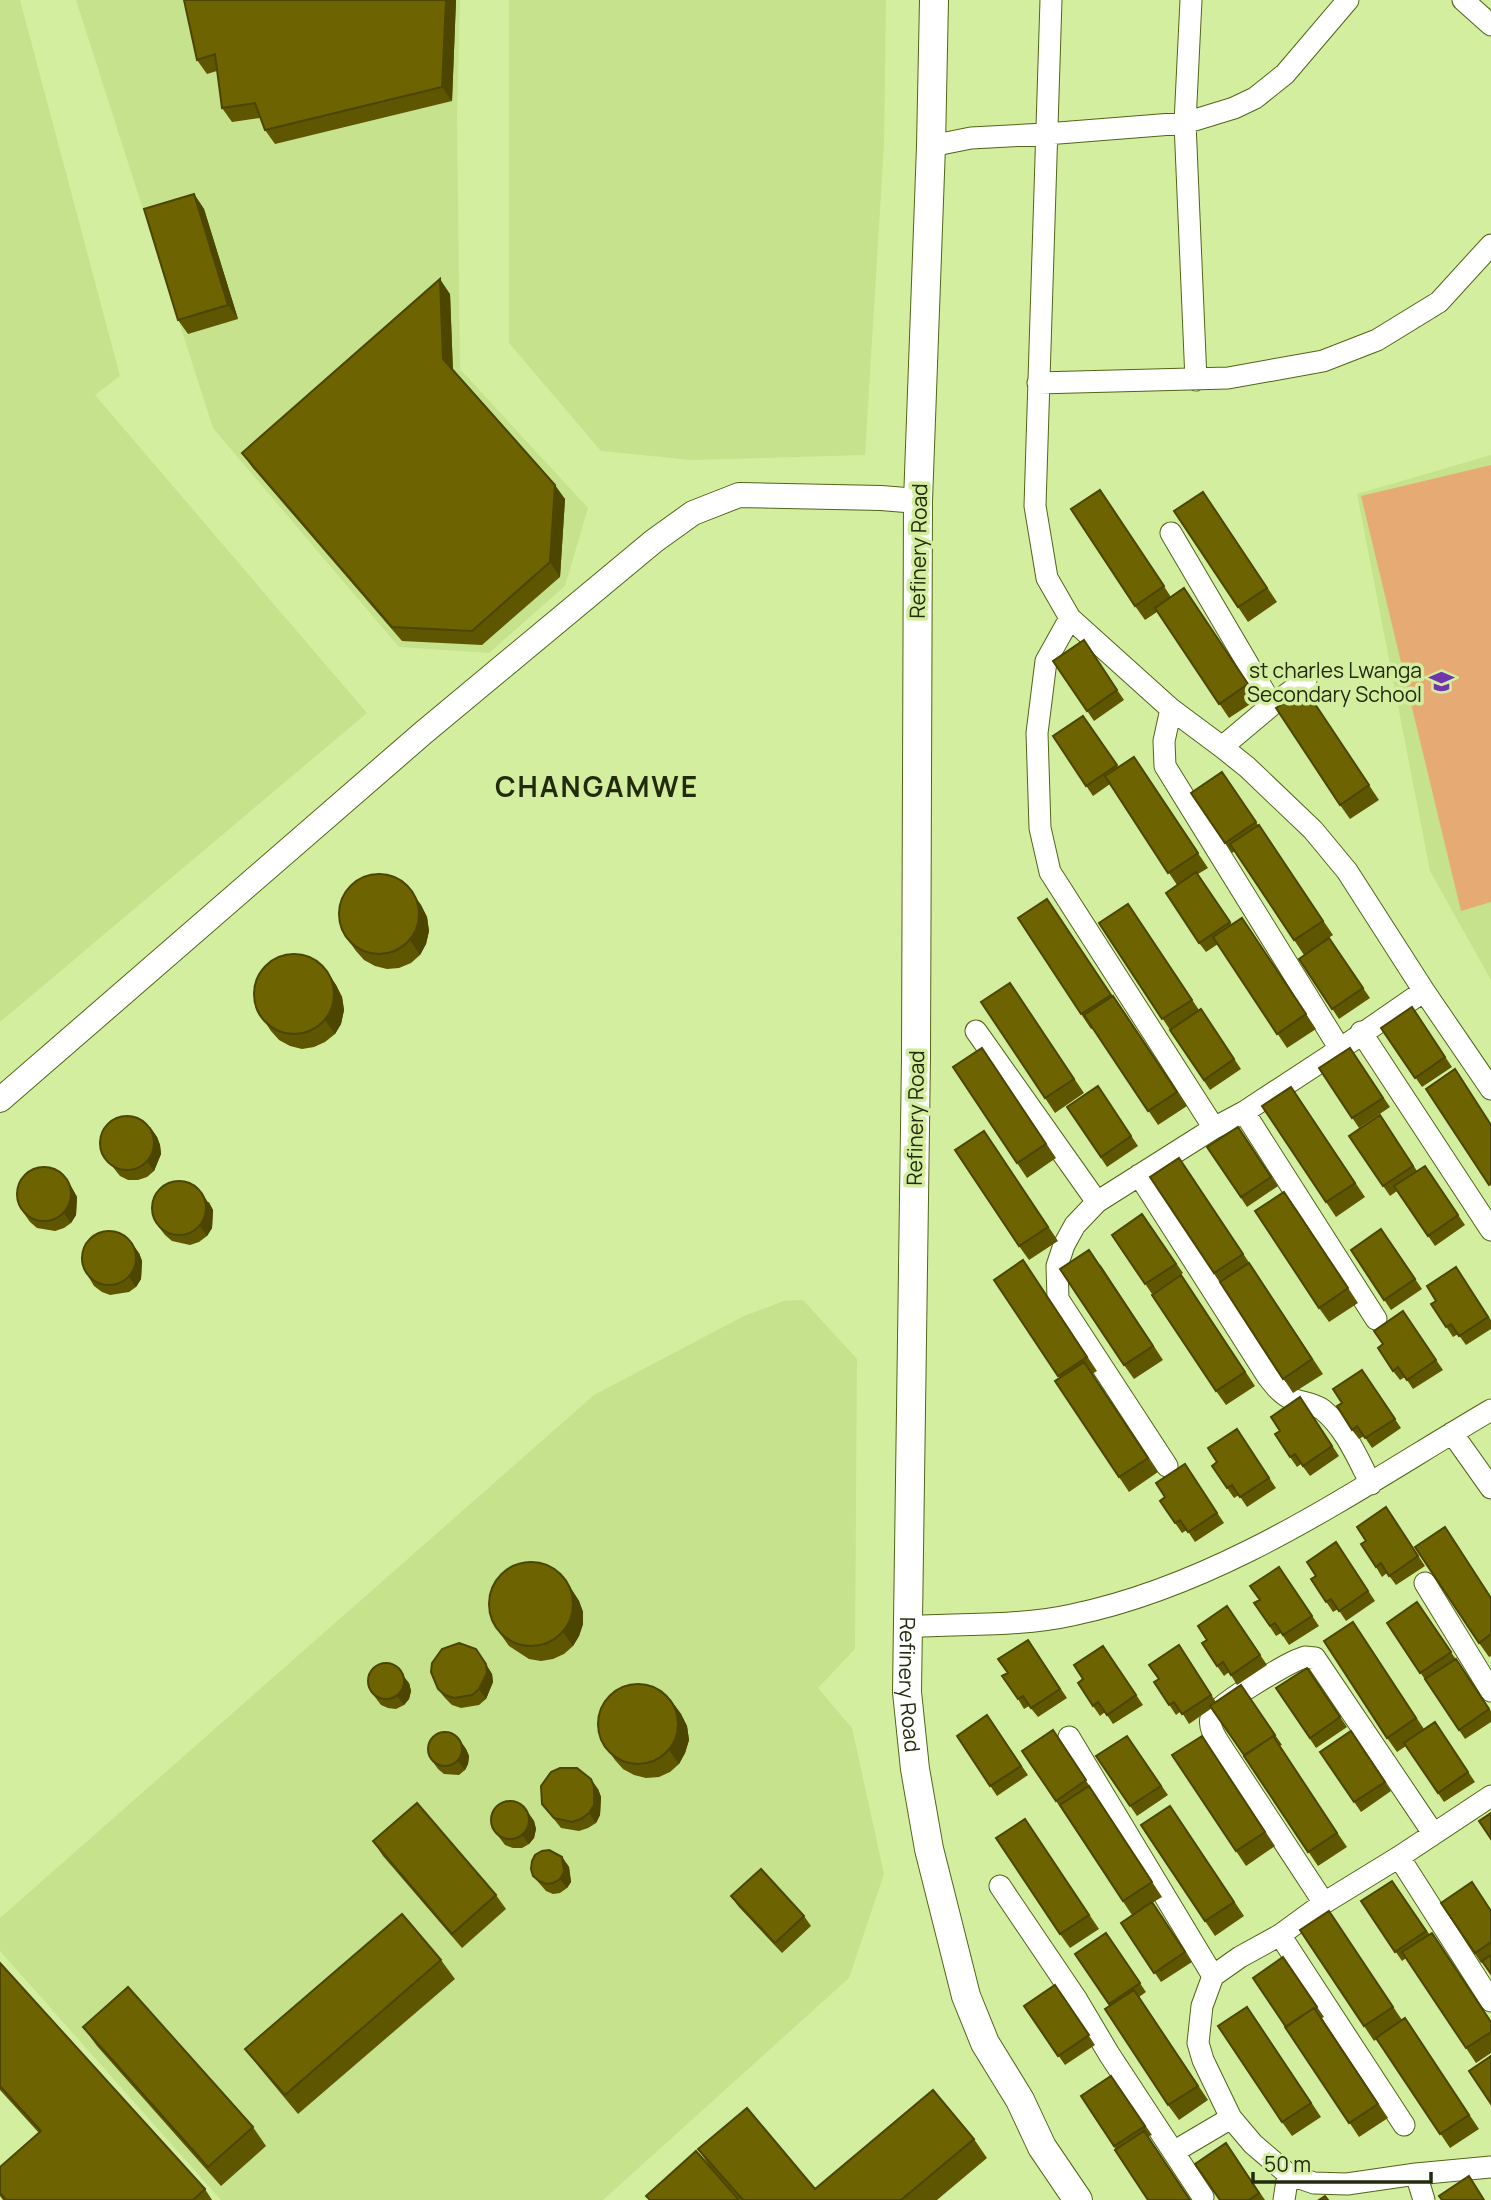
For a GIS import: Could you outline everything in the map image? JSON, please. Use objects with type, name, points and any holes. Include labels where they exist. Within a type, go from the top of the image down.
[{"type":"main road","name":"Refinery Road","points":[[934,0],[918,501],[916,1044],[907,1692],[915,1769],[929,1849],[966,1996],[985,2043],[1020,2100],[1042,2147],[1078,2200]]},
{"type":"street","points":[[1051,0],[1035,506],[1047,578],[1070,618],[1171,709],[1222,747],[1278,796],[1347,871],[1491,1089]]},
{"type":"street","points":[[1191,0],[1185,123],[1196,380]]},
{"type":"street","points":[[931,146],[971,138],[1185,123],[1234,108],[1255,98],[1285,74],[1348,0]]},
{"type":"street","points":[[1463,0],[1491,25]]},
{"type":"street","points":[[1038,383],[1228,378],[1323,361],[1377,340],[1439,302],[1491,245]]},
{"type":"street","points":[[0,1100],[423,733],[654,541],[693,513],[739,495],[918,501]]},
{"type":"street","points":[[1171,533],[1272,705]]},
{"type":"street","points":[[1070,618],[1045,661],[1037,733],[1040,828],[1050,872],[1214,1128]]},
{"type":"street","points":[[1222,747],[1272,705],[1306,681]]},
{"type":"street","points":[[1171,709],[1164,741],[1165,766],[1340,1049]]},
{"type":"street","points":[[1167,1466],[1058,1299],[1057,1266],[1064,1245],[1075,1225],[1097,1202],[1244,1112],[1424,990]]},
{"type":"street","points":[[976,1031],[1097,1202]]},
{"type":"street","points":[[1361,1032],[1489,1222]]},
{"type":"street","points":[[1244,1112],[1376,1319]]},
{"type":"street","points":[[1139,1175],[1268,1377],[1280,1392],[1322,1409],[1348,1440],[1371,1484]]},
{"type":"street","points":[[908,1627],[1007,1623],[1068,1616],[1110,1607],[1161,1591],[1213,1568],[1371,1484],[1491,1410]]},
{"type":"street","points":[[1452,1433],[1491,1488]]},
{"type":"street","points":[[1425,1583],[1491,1692]]},
{"type":"street","points":[[1324,1903],[1210,1726],[1211,1717],[1218,1708],[1232,1699],[1297,1660],[1315,1658],[1433,1833]]},
{"type":"street","points":[[1069,1737],[1213,1976]]},
{"type":"street","points":[[1491,1796],[1213,1976],[1202,2006],[1198,2043],[1203,2060],[1231,2119],[1253,2144],[1288,2174],[1314,2183],[1346,2184],[1491,2166]]},
{"type":"street","points":[[1399,1857],[1491,2001]]},
{"type":"street","points":[[1000,1886],[1077,2000],[1109,2054],[1203,2197]]},
{"type":"street","points":[[1280,1935],[1404,2124]]},
{"type":"street","points":[[1175,2151],[1231,2119]]},
{"type":"street","points":[[1284,2200],[1288,2174]]},
{"type":"street","points":[[1416,2174],[1424,2200]]},
{"type":"shaded area","points":[[0,0],[20,0],[120,376],[95,395],[367,713],[0,1022]]},
{"type":"shaded area","points":[[76,0],[460,0],[457,117],[460,369],[588,508],[565,586],[489,653],[399,647],[213,428]]},
{"type":"shaded area","points":[[509,0],[886,0],[884,145],[865,455],[691,460],[601,451],[509,343]]},
{"type":"shaded area","name":"st charles Lwanga Secondary School","points":[[1491,455],[1491,980],[1430,871],[1357,494]]},
{"type":"shaded area","name":"st charles Lwanga Secondary School","points":[[1491,465],[1491,902],[1461,911],[1361,496]]},
{"type":"shaded area","points":[[803,1300],[857,1359],[855,1649],[818,1688],[852,1728],[884,1874],[849,1978],[603,2200],[221,2200],[0,1951],[0,1918],[594,1395],[744,1316],[784,1301]]},
{"type":"building","points":[[184,0],[446,0],[442,87],[265,130],[255,103],[222,108],[215,54],[197,60]]},
{"type":"building","points":[[194,194],[228,305],[178,320],[144,209]]},
{"type":"building","points":[[440,279],[443,359],[555,485],[550,562],[472,631],[392,627],[242,453]]},
{"type":"building","points":[[1100,490],[1164,586],[1135,606],[1071,509]]},
{"type":"building","points":[[1203,492],[1267,588],[1238,607],[1174,511]]},
{"type":"building","points":[[1184,588],[1248,684],[1219,704],[1155,608]]},
{"type":"building","points":[[1084,640],[1117,690],[1087,711],[1053,661]]},
{"type":"building","points":[[1305,689],[1369,785],[1340,805],[1276,708]]},
{"type":"building","points":[[1083,716],[1117,765],[1086,786],[1053,736]]},
{"type":"building","points":[[1134,757],[1198,853],[1168,873],[1105,776]]},
{"type":"building","points":[[1222,772],[1256,822],[1225,843],[1191,793]]},
{"type":"building","points":[[1259,825],[1323,921],[1294,940],[1230,844]]},
{"type":"building","points":[[1196,872],[1230,922],[1199,943],[1166,893]]},
{"type":"building","points":[[379,874],[394,877],[407,886],[416,899],[419,914],[416,929],[407,942],[394,951],[379,954],[364,951],[351,942],[342,929],[339,914],[342,899],[351,886],[364,877]]},
{"type":"building","points":[[1047,899],[1111,995],[1081,1014],[1018,918]]},
{"type":"building","points":[[1128,904],[1192,1000],[1162,1019],[1099,923]]},
{"type":"building","points":[[1242,918],[1306,1014],[1277,1034],[1213,937]]},
{"type":"building","points":[[1329,938],[1363,988],[1332,1009],[1299,959]]},
{"type":"building","points":[[294,954],[309,957],[322,966],[331,979],[334,994],[331,1009],[322,1022],[309,1031],[294,1034],[279,1031],[266,1022],[257,1009],[254,994],[257,979],[266,966],[279,957]]},
{"type":"building","points":[[1010,983],[1074,1079],[1045,1098],[981,1002]]},
{"type":"building","points":[[1113,996],[1177,1092],[1148,1111],[1084,1015]]},
{"type":"building","points":[[1412,1007],[1445,1057],[1415,1078],[1381,1028]]},
{"type":"building","points":[[1201,1009],[1234,1059],[1204,1080],[1170,1030]]},
{"type":"building","points":[[982,1048],[1046,1144],[1017,1163],[953,1067]]},
{"type":"building","points":[[1350,1048],[1383,1098],[1352,1118],[1319,1068]]},
{"type":"building","points":[[1455,1069],[1491,1125],[1489,1185],[1426,1089]]},
{"type":"building","points":[[1098,1086],[1131,1136],[1101,1157],[1067,1107]]},
{"type":"building","points":[[1291,1087],[1355,1183],[1326,1202],[1262,1106]]},
{"type":"building","points":[[1380,1115],[1413,1166],[1383,1186],[1349,1136]]},
{"type":"building","points":[[127,1116],[146,1124],[154,1143],[146,1162],[127,1170],[108,1162],[100,1143],[108,1124]]},
{"type":"building","points":[[1238,1127],[1271,1177],[1241,1197],[1207,1147]]},
{"type":"building","points":[[984,1131],[1048,1227],[1019,1246],[955,1150]]},
{"type":"building","points":[[1179,1158],[1243,1254],[1214,1273],[1150,1177]]},
{"type":"building","points":[[1425,1166],[1458,1215],[1428,1236],[1394,1186]]},
{"type":"building","points":[[44,1167],[63,1175],[71,1194],[63,1213],[44,1221],[25,1213],[17,1194],[25,1175]]},
{"type":"building","points":[[179,1181],[198,1189],[206,1208],[198,1227],[179,1235],[160,1227],[152,1208],[160,1189]]},
{"type":"building","points":[[1284,1192],[1348,1288],[1319,1308],[1255,1211]]},
{"type":"building","points":[[1142,1214],[1176,1264],[1145,1284],[1112,1235]]},
{"type":"building","points":[[1381,1229],[1415,1279],[1384,1300],[1351,1250]]},
{"type":"building","points":[[109,1231],[128,1239],[136,1258],[128,1277],[109,1285],[90,1277],[82,1258],[90,1239]]},
{"type":"building","points":[[1089,1250],[1153,1346],[1124,1365],[1060,1269]]},
{"type":"building","points":[[1023,1260],[1087,1357],[1058,1376],[994,1280]]},
{"type":"building","points":[[1249,1263],[1312,1359],[1283,1379],[1220,1282]]},
{"type":"building","points":[[1456,1267],[1488,1317],[1459,1336],[1451,1324],[1446,1327],[1431,1304],[1436,1301],[1427,1286]]},
{"type":"building","points":[[1181,1275],[1245,1372],[1216,1391],[1152,1295]]},
{"type":"building","points":[[1403,1311],[1436,1360],[1407,1380],[1398,1367],[1393,1371],[1378,1348],[1383,1344],[1374,1331]]},
{"type":"building","points":[[1084,1362],[1148,1458],[1119,1477],[1055,1381]]},
{"type":"building","points":[[1362,1370],[1395,1419],[1365,1438],[1357,1426],[1352,1430],[1337,1406],[1342,1403],[1333,1389]]},
{"type":"building","points":[[1300,1397],[1332,1446],[1303,1466],[1295,1454],[1290,1457],[1275,1434],[1280,1431],[1271,1417]]},
{"type":"building","points":[[1237,1429],[1269,1478],[1240,1497],[1232,1485],[1227,1488],[1212,1466],[1217,1462],[1208,1448]]},
{"type":"building","points":[[1185,1464],[1217,1513],[1188,1532],[1180,1520],[1175,1523],[1160,1501],[1165,1497],[1156,1483]]},
{"type":"building","points":[[1386,1507],[1418,1556],[1389,1576],[1381,1563],[1376,1567],[1361,1544],[1366,1541],[1357,1527]]},
{"type":"building","points":[[1445,1527],[1491,1598],[1491,1634],[1479,1643],[1415,1547]]},
{"type":"building","points":[[1336,1542],[1368,1591],[1339,1611],[1331,1599],[1326,1602],[1311,1579],[1316,1576],[1307,1562]]},
{"type":"building","points":[[531,1562],[547,1565],[561,1574],[570,1588],[573,1604],[570,1620],[561,1634],[547,1643],[531,1646],[515,1643],[501,1634],[492,1620],[489,1604],[492,1588],[501,1574],[515,1565]]},
{"type":"building","points":[[1279,1567],[1312,1616],[1283,1635],[1275,1623],[1270,1626],[1254,1603],[1260,1600],[1250,1586]]},
{"type":"building","points":[[1417,1602],[1451,1652],[1420,1673],[1387,1623]]},
{"type":"building","points":[[1227,1606],[1260,1655],[1231,1675],[1223,1662],[1217,1666],[1202,1643],[1207,1640],[1198,1626]]},
{"type":"building","points":[[1353,1622],[1416,1718],[1387,1738],[1324,1641]]},
{"type":"building","points":[[1028,1640],[1060,1689],[1031,1708],[1023,1696],[1018,1699],[1002,1676],[1008,1673],[998,1659]]},
{"type":"building","points":[[459,1643],[476,1649],[486,1664],[487,1673],[479,1689],[472,1695],[454,1698],[438,1689],[431,1672],[432,1663],[442,1649]]},
{"type":"building","points":[[1179,1645],[1211,1695],[1182,1714],[1174,1702],[1169,1705],[1154,1682],[1159,1679],[1149,1665]]},
{"type":"building","points":[[1103,1646],[1136,1695],[1107,1715],[1098,1702],[1093,1706],[1078,1683],[1083,1679],[1074,1665]]},
{"type":"building","points":[[1456,1659],[1489,1709],[1459,1730],[1425,1679]]},
{"type":"building","points":[[386,1663],[399,1668],[404,1681],[399,1694],[386,1699],[373,1694],[368,1681],[373,1668]]},
{"type":"building","points":[[1307,1668],[1340,1717],[1310,1738],[1276,1688]]},
{"type":"building","points":[[638,1684],[653,1687],[666,1696],[675,1709],[678,1724],[675,1739],[666,1752],[653,1761],[638,1764],[623,1761],[610,1752],[601,1739],[598,1724],[601,1709],[610,1696],[623,1687]]},
{"type":"building","points":[[1241,1685],[1275,1735],[1244,1755],[1210,1706]]},
{"type":"building","points":[[987,1715],[1021,1766],[990,1786],[957,1736]]},
{"type":"building","points":[[1435,1722],[1468,1772],[1438,1793],[1404,1743]]},
{"type":"building","points":[[1053,1730],[1086,1780],[1056,1801],[1022,1751]]},
{"type":"building","points":[[1351,1731],[1385,1782],[1354,1802],[1320,1752]]},
{"type":"building","points":[[445,1732],[457,1737],[462,1749],[457,1761],[445,1766],[433,1761],[428,1749],[433,1737]]},
{"type":"building","points":[[1127,1736],[1161,1786],[1130,1806],[1096,1756]]},
{"type":"building","points":[[1202,1736],[1265,1832],[1236,1851],[1172,1755]]},
{"type":"building","points":[[1273,1736],[1337,1833],[1308,1852],[1244,1756]]},
{"type":"building","points":[[560,1768],[577,1768],[591,1779],[594,1787],[594,1805],[589,1813],[572,1822],[554,1818],[542,1804],[541,1786],[551,1772]]},
{"type":"building","points":[[1089,1786],[1152,1882],[1123,1901],[1060,1805]]},
{"type":"building","points":[[510,1801],[523,1807],[529,1820],[523,1833],[510,1839],[497,1833],[491,1820],[497,1807]]},
{"type":"building","points":[[417,1803],[496,1895],[452,1934],[373,1841]]},
{"type":"building","points":[[1170,1806],[1234,1902],[1205,1921],[1141,1825]]},
{"type":"building","points":[[1491,1813],[1491,1839],[1479,1821]]},
{"type":"building","points":[[1025,1819],[1089,1915],[1060,1934],[996,1838]]},
{"type":"building","points":[[549,1850],[562,1857],[564,1872],[560,1879],[546,1884],[533,1876],[531,1869],[535,1855]]},
{"type":"building","points":[[761,1869],[804,1916],[775,1943],[731,1896]]},
{"type":"building","points":[[1392,1881],[1426,1931],[1395,1952],[1361,1901]]},
{"type":"building","points":[[1472,1882],[1491,1911],[1491,1942],[1475,1953],[1441,1903]]},
{"type":"building","points":[[1152,1902],[1185,1952],[1154,1973],[1121,1923]]},
{"type":"building","points":[[1329,1911],[1393,2007],[1364,2026],[1300,1930]]},
{"type":"building","points":[[402,1914],[441,1960],[285,2095],[245,2049]]},
{"type":"building","points":[[1106,1933],[1140,1983],[1109,2004],[1075,1954]]},
{"type":"building","points":[[1432,1933],[1491,2022],[1491,2032],[1466,2048],[1402,1952]]},
{"type":"building","points":[[1491,1955],[1491,1974],[1482,1961]]},
{"type":"building","points":[[1283,1957],[1317,2007],[1286,2027],[1253,1978]]},
{"type":"building","points":[[0,1963],[205,2189],[193,2200],[6,2200],[0,2193],[0,2167],[41,2131],[0,2086]]},
{"type":"building","points":[[1055,1985],[1089,2035],[1058,2056],[1024,2006]]},
{"type":"building","points":[[128,1987],[253,2127],[208,2167],[83,2027]]},
{"type":"building","points":[[1134,1990],[1198,2086],[1168,2105],[1105,2009]]},
{"type":"building","points":[[1247,2007],[1311,2103],[1282,2122],[1218,2026]]},
{"type":"building","points":[[1314,2008],[1378,2104],[1349,2123],[1285,2027]]},
{"type":"building","points":[[1405,2018],[1469,2115],[1440,2134],[1376,2038]]},
{"type":"building","points":[[1491,2056],[1491,2104],[1469,2071]]},
{"type":"building","points":[[1111,2076],[1145,2126],[1114,2146],[1081,2096]]},
{"type":"building","points":[[933,2090],[974,2139],[901,2200],[743,2200],[698,2149],[747,2108],[815,2189]]},
{"type":"building","points":[[1144,2131],[1190,2200],[1148,2200],[1115,2150]]},
{"type":"building","points":[[1226,2143],[1259,2193],[1249,2200],[1220,2200],[1195,2164]]},
{"type":"building","points":[[696,2151],[739,2200],[650,2200],[646,2196]]},
{"type":"building","points":[[1469,2176],[1484,2200],[1442,2200],[1439,2196]]},
{"type":"place","name":"st charles Lwanga Secondary School","points":[[1442,682]]},
{"type":"district","name":"CHANGAMWE","points":[[597,786]]}]
